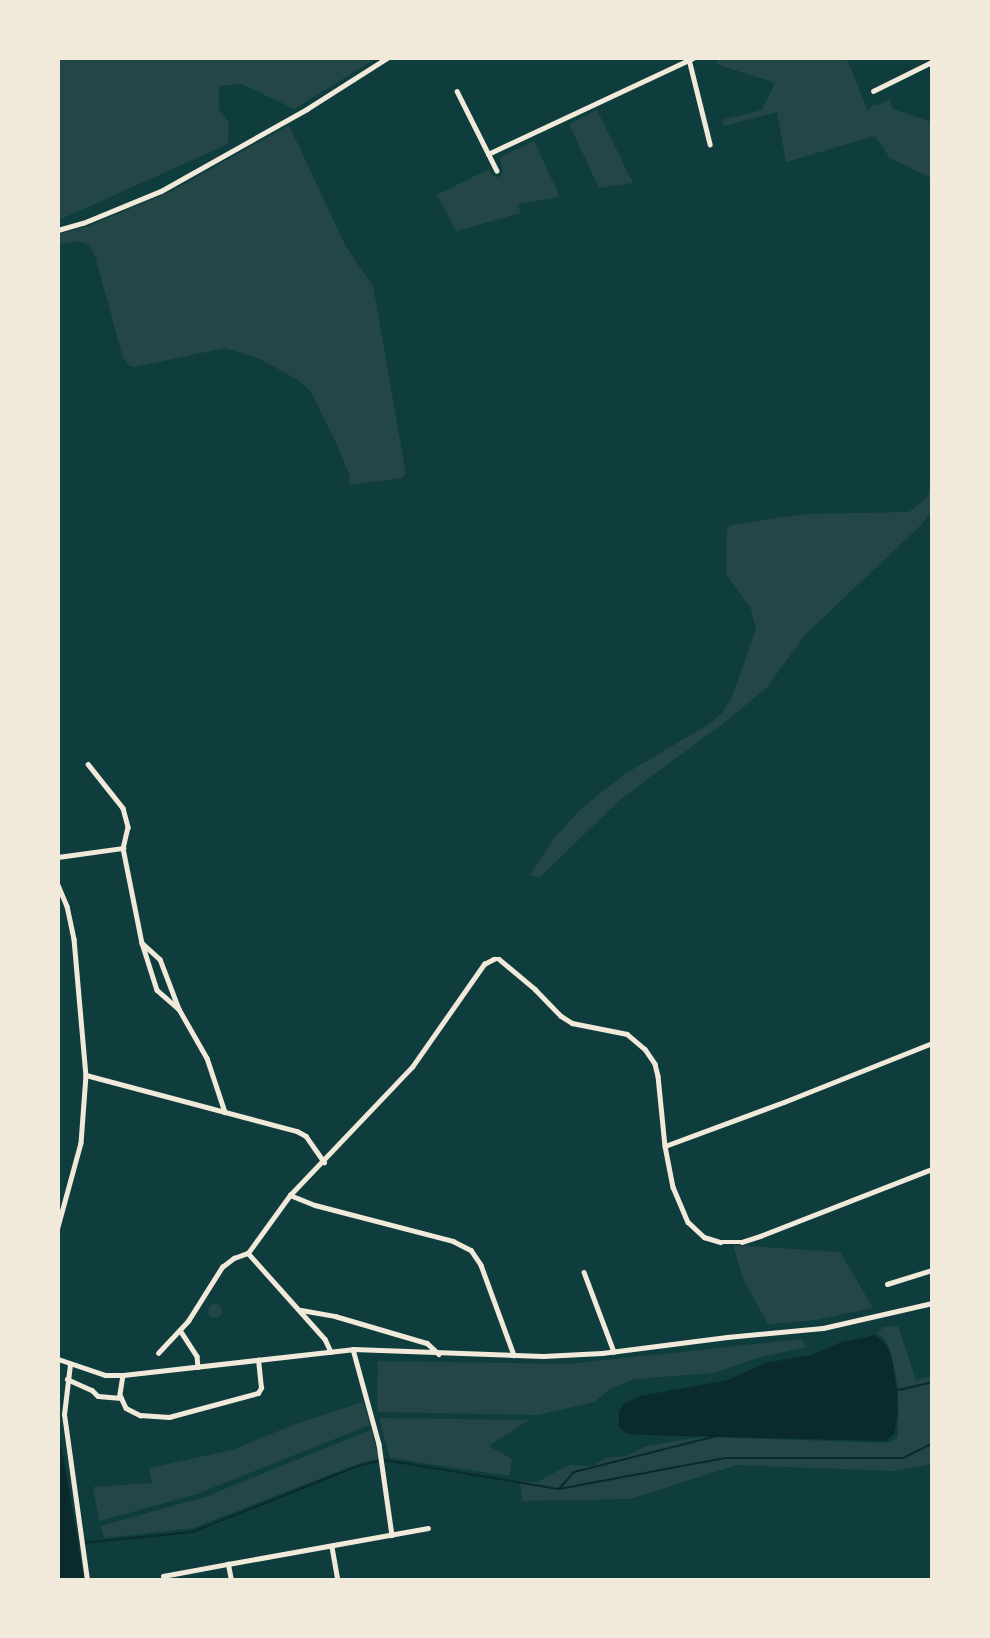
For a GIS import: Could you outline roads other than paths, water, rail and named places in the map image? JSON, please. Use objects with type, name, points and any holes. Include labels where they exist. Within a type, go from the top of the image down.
[{"type":"street","points":[[58,230],[83,223],[161,191],[307,109],[387,58]]},
{"type":"street","points":[[488,154],[690,59],[710,144]]},
{"type":"street","points":[[873,91],[932,62]]},
{"type":"street","points":[[457,91],[497,171]]},
{"type":"street","points":[[88,764],[123,808],[128,827],[123,848],[142,943],[157,990],[178,1009]]},
{"type":"street","points":[[58,856],[123,848]]},
{"type":"street","points":[[58,885],[67,906],[74,939],[86,1075],[81,1143],[58,1227]]},
{"type":"street","points":[[142,943],[160,959],[178,1009],[207,1058],[225,1112]]},
{"type":"street","points":[[158,1353],[180,1329],[222,1268],[234,1258],[248,1253],[290,1196],[412,1067],[484,964],[494,959],[500,959],[535,989],[561,1017],[572,1023],[627,1034],[637,1040],[655,1064],[665,1146],[673,1187],[688,1222],[704,1237],[720,1242],[742,1242],[932,1169]]},
{"type":"street","points":[[665,1146],[932,1043]]},
{"type":"street","points":[[86,1075],[297,1131],[306,1136],[324,1162]]},
{"type":"street","points":[[290,1196],[315,1205],[453,1241],[471,1250],[481,1265],[514,1355]]},
{"type":"street","points":[[248,1253],[301,1310],[325,1339],[331,1352]]},
{"type":"street","points":[[887,1284],[932,1270]]},
{"type":"street","points":[[584,1272],[614,1352]]},
{"type":"street","points":[[58,1359],[105,1375],[123,1375],[353,1349],[514,1355],[614,1352],[727,1337],[823,1328],[932,1303]]},
{"type":"street","points":[[301,1310],[335,1316],[427,1343],[439,1354]]},
{"type":"street","points":[[180,1329],[197,1356],[198,1367]]},
{"type":"street","points":[[353,1349],[379,1444],[392,1535]]},
{"type":"street","points":[[123,1375],[122,1403],[132,1412],[169,1417],[252,1395],[261,1388],[258,1360]]},
{"type":"street","points":[[70,1364],[64,1414],[87,1580]]},
{"type":"street","points":[[67,1379],[92,1390],[98,1396],[121,1398]]},
{"type":"street","points":[[163,1576],[428,1528]]},
{"type":"street","points":[[332,1547],[338,1580]]},
{"type":"street","points":[[228,1564],[231,1580]]},
{"type":"waterway","points":[[894,1391],[932,1382]]},
{"type":"waterway","points":[[82,1543],[192,1532],[355,1467],[384,1460],[559,1489],[574,1472],[720,1435]]},
{"type":"waterway","points":[[559,1489],[725,1458],[903,1458],[932,1444]]}]
